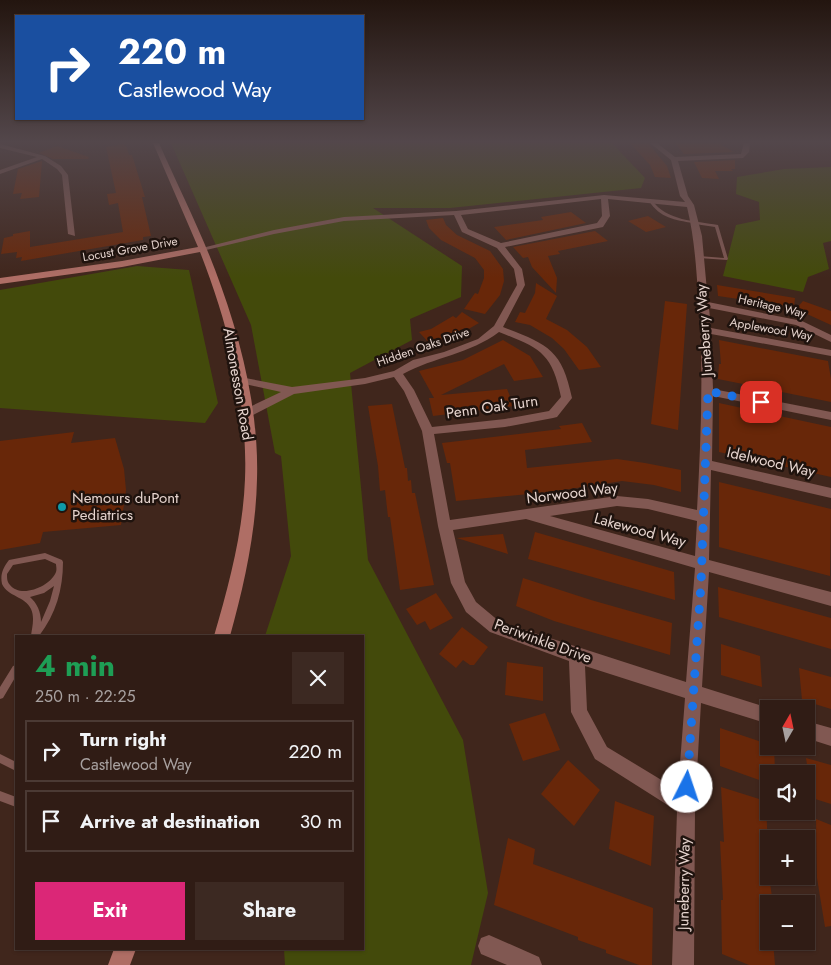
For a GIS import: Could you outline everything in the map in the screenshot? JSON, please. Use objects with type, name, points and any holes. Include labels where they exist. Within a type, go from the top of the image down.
[{"type":"main road","name":"Almonesson Road","points":[[176,188],[219,292],[240,380],[250,445],[249,503],[234,596],[222,635]]},
{"type":"main road","name":"Locust Grove Drive","points":[[0,281],[122,264],[201,246]]},
{"type":"main road","points":[[119,965],[125,950]]},
{"type":"street","points":[[66,188],[72,234]]},
{"type":"street","name":"Juneberry Way","points":[[683,188],[684,196],[692,201],[700,257],[706,330],[708,391],[702,564],[686,806],[683,965]]},
{"type":"street","points":[[201,246],[344,219],[456,213],[604,197],[651,201],[692,201]]},
{"type":"street","points":[[500,246],[600,225],[606,216],[604,197]]},
{"type":"street","name":"Hidden Oaks Drive","points":[[240,380],[292,390],[364,380],[397,373],[417,362],[448,354],[481,341],[498,328],[521,285],[518,269],[500,246],[465,230],[456,213]]},
{"type":"street","name":"Heritage Way","points":[[704,304],[799,323],[831,339]]},
{"type":"street","name":"Penn Oak Turn","points":[[428,431],[505,423],[553,414],[567,398],[564,378],[551,354],[536,344],[498,328]]},
{"type":"street","name":"Applewood Way","points":[[706,330],[831,353]]},
{"type":"street","name":"Periwinkle Drive","points":[[397,373],[409,390],[428,431],[445,526],[458,583],[471,607],[495,626],[577,656],[695,691],[760,713]]},
{"type":"street","name":"Hidden Oaks Drive","points":[[245,414],[292,390]]},
{"type":"street","points":[[708,391],[831,416]]},
{"type":"street","name":"Idelwood Way","points":[[704,464],[831,493]]},
{"type":"street","name":"Norwood Way","points":[[445,526],[617,501],[648,504],[703,517]]},
{"type":"street","name":"Lakewood Way","points":[[529,515],[831,599]]},
{"type":"street","points":[[577,656],[578,712],[601,753],[686,806]]},
{"type":"street","points":[[815,732],[831,737]]},
{"type":"street","points":[[489,946],[531,965]]},
{"type":"lane","points":[[651,201],[658,211],[672,217],[717,226],[726,259],[700,257]]},
{"type":"lane","points":[[0,563],[44,556],[60,562],[60,571],[52,608],[46,623],[36,635]]},
{"type":"lane","points":[[11,562],[4,570],[3,582],[7,588],[28,599],[34,607],[37,612],[35,635]]},
{"type":"lane","points":[[16,593],[38,593],[53,583],[60,571]]},
{"type":"lane","points":[[0,695],[15,671]]},
{"type":"lane","points":[[0,758],[15,766]]},
{"type":"lane","points":[[0,796],[15,802]]},
{"type":"green space","points":[[191,188],[641,188],[450,208],[373,208],[462,266],[461,297],[410,319],[412,340],[350,373],[368,560],[463,740],[488,893],[471,965],[285,965],[284,950],[364,950],[364,635],[265,635],[291,556],[281,456],[275,453],[251,325]]},
{"type":"green space","points":[[736,188],[831,188],[831,241],[823,243],[829,269],[808,277],[803,292],[723,276],[736,225],[760,220],[759,202],[736,194]]},
{"type":"green space","points":[[137,266],[189,270],[218,403],[205,423],[0,408],[0,290]]},
{"type":"building","points":[[14,188],[40,188],[39,197],[20,199],[22,193],[13,194]]},
{"type":"building","points":[[115,188],[142,188],[145,197],[142,197],[151,236],[143,237],[143,240],[21,261],[22,257],[16,258],[17,252],[1,254],[4,238],[13,236],[13,234],[30,231],[30,247],[123,232],[118,203],[109,205],[107,194],[116,193]]},
{"type":"building","points":[[571,212],[586,223],[506,240],[494,227],[543,220],[541,217]]},
{"type":"building","points":[[648,216],[666,227],[646,232],[628,221]]},
{"type":"building","points":[[443,218],[446,225],[457,235],[490,251],[503,269],[504,281],[500,295],[485,314],[464,309],[475,293],[478,294],[484,278],[484,270],[475,258],[441,240],[429,228],[426,220]]},
{"type":"building","points":[[595,231],[608,241],[558,251],[560,254],[548,256],[557,278],[556,293],[532,267],[528,257],[523,258],[513,247]]},
{"type":"building","points":[[536,283],[557,296],[546,319],[567,330],[587,347],[601,367],[579,370],[564,349],[552,338],[530,325],[515,322],[520,312],[525,313],[535,293]]},
{"type":"building","points":[[717,285],[795,298],[794,307],[718,296]]},
{"type":"building","points":[[665,301],[687,304],[678,430],[651,424]]},
{"type":"building","points":[[803,301],[831,311],[831,325],[796,309]]},
{"type":"building","points":[[462,312],[479,323],[458,335],[430,344],[419,332],[431,329],[453,316],[456,318]]},
{"type":"building","points":[[503,340],[530,356],[543,377],[514,381],[504,364],[441,395],[507,389],[514,406],[433,416],[429,398],[434,398],[419,371],[463,360]]},
{"type":"building","points":[[719,340],[828,361],[831,379],[831,402],[718,379],[719,364],[721,364]]},
{"type":"building","points":[[719,403],[831,427],[831,477],[719,452]]},
{"type":"building","points":[[392,404],[405,468],[407,468],[408,481],[411,480],[412,493],[415,493],[434,585],[400,590],[385,490],[380,491],[378,466],[368,406]]},
{"type":"building","points":[[582,423],[592,442],[525,450],[527,468],[617,459],[645,463],[681,470],[681,492],[654,485],[622,481],[550,492],[456,501],[450,463],[447,463],[442,443],[561,429],[559,426]]},
{"type":"building","name":"Nemours duPont Pediatrics","points":[[74,432],[71,443],[115,438],[124,469],[126,490],[121,525],[43,532],[40,543],[0,550],[0,441]]},
{"type":"building","points":[[719,482],[831,509],[830,576],[719,547]]},
{"type":"building","points":[[535,532],[674,572],[675,600],[528,559]]},
{"type":"building","points":[[503,534],[508,554],[457,538]]},
{"type":"building","points":[[523,578],[672,623],[670,655],[554,621],[516,606]]},
{"type":"building","points":[[718,587],[831,618],[831,649],[719,617]]},
{"type":"building","points":[[436,593],[453,618],[430,630],[425,621],[417,625],[406,609]]},
{"type":"building","points":[[462,627],[488,647],[474,665],[470,665],[463,660],[456,668],[439,654]]},
{"type":"building","points":[[721,644],[760,656],[762,687],[721,675]]},
{"type":"building","points":[[507,662],[543,667],[543,701],[505,695]]},
{"type":"building","points":[[799,668],[831,677],[831,709],[815,704],[815,700],[802,700]]},
{"type":"building","points":[[545,713],[560,750],[523,761],[509,724]]},
{"type":"building","points":[[720,728],[760,741],[760,755],[774,755],[775,765],[760,765],[760,780],[720,766]]},
{"type":"building","points":[[806,758],[831,765],[831,804],[815,799],[815,765],[807,765]]},
{"type":"building","points":[[568,760],[600,790],[574,826],[541,794]]},
{"type":"building","points":[[721,787],[760,799],[760,820],[767,820],[767,830],[760,830],[760,885],[770,885],[772,895],[760,895],[760,950],[774,950],[775,965],[749,965],[722,954],[721,900],[723,900],[720,841],[724,842]]},
{"type":"building","points":[[615,801],[654,816],[651,866],[609,849]]},
{"type":"building","points":[[816,819],[831,825],[831,926],[825,927],[817,878]]},
{"type":"building","points":[[508,838],[535,849],[533,864],[653,908],[652,965],[639,965],[606,953],[606,950],[578,940],[578,937],[494,905]]},
{"type":"place","name":"Nemours duPont Pediatrics","points":[[62,507]]},
{"type":"route","points":[[687,787],[696,680],[708,391],[761,402]]}]
